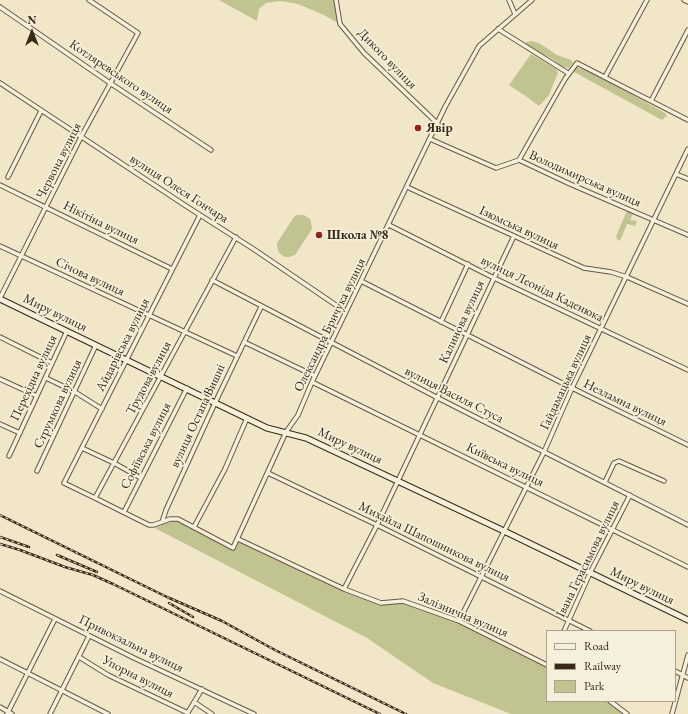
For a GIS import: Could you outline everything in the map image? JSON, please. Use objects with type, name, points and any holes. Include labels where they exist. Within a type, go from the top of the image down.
[{"type":"main road","name":"Миру вулиця","points":[[0,299],[187,388],[267,428],[306,438],[504,531],[688,620]]},
{"type":"street","name":"Червона вулиця","points":[[0,299],[81,137],[138,34],[89,0]]},
{"type":"street","name":"Дикого вулиця","points":[[336,0],[340,24],[364,53],[438,124]]},
{"type":"street","points":[[509,0],[515,14]]},
{"type":"street","name":"Олександра Бричука вулиця","points":[[194,527],[233,548],[286,432],[298,415],[312,382],[438,124],[444,107],[479,46],[532,0]]},
{"type":"street","points":[[605,77],[647,0]]},
{"type":"street","points":[[684,0],[688,2]]},
{"type":"street","name":"Котляревського вулиця","points":[[0,7],[110,83],[211,150]]},
{"type":"street","points":[[498,29],[568,73]]},
{"type":"street","points":[[651,101],[688,30]]},
{"type":"street","points":[[519,160],[568,73],[577,63],[688,120]]},
{"type":"street","name":"вулиця Олеся Гончара","points":[[0,83],[200,215],[236,237],[346,312]]},
{"type":"street","points":[[8,177],[41,111]]},
{"type":"street","name":"Володимирська вулиця","points":[[430,139],[496,168],[519,160],[653,221],[688,235]]},
{"type":"street","name":"Гайдамацька вулиця","points":[[458,621],[527,487],[572,388],[688,149]]},
{"type":"street","points":[[676,174],[688,179]]},
{"type":"street","name":"Нікітіна вулиця","points":[[0,185],[172,269]]},
{"type":"street","name":"Ізюмська вулиця","points":[[407,187],[588,270],[611,272],[627,277],[688,304]]},
{"type":"street","name":"Айдарівська вулиця","points":[[95,498],[64,483],[200,215]]},
{"type":"street","name":"вулиця Леоніда Каденюка","points":[[389,225],[494,278],[688,370]]},
{"type":"street","name":"Калинова вулиця","points":[[344,589],[377,525],[514,236]]},
{"type":"street","name":"Трудова вулиця","points":[[95,498],[236,237]]},
{"type":"street","name":"Січова вулиця","points":[[0,246],[237,356]]},
{"type":"street","points":[[441,322],[468,264]]},
{"type":"street","name":"вулиця Василя Стуса","points":[[212,280],[261,307],[688,525]]},
{"type":"street","name":"Незламна вулиця","points":[[362,281],[572,388],[688,445]]},
{"type":"street","name":"вулиця Остапа Вишні","points":[[162,522],[215,402],[261,307]]},
{"type":"street","name":"Перехідна вулиця","points":[[9,456],[46,378],[66,330]]},
{"type":"street","points":[[0,337],[52,363]]},
{"type":"street","points":[[244,342],[315,376]]},
{"type":"street","name":"Струмкова вулиця","points":[[37,471],[96,345]]},
{"type":"street","points":[[46,378],[75,392],[102,409]]},
{"type":"street","points":[[0,379],[37,396]]},
{"type":"street","name":"Київська вулиця","points":[[312,382],[688,567]]},
{"type":"street","name":"Софіївська вулиця","points":[[124,512],[187,388]]},
{"type":"street","points":[[95,498],[149,525],[170,519],[178,519],[194,527],[248,418]]},
{"type":"street","points":[[0,424],[20,433]]},
{"type":"street","points":[[82,448],[141,478]]},
{"type":"street","points":[[605,482],[614,463],[619,461],[664,481]]},
{"type":"street","name":"Михайла Шапошникова вулиця","points":[[268,473],[377,525],[588,630]]},
{"type":"street","name":"Івана Герасимова вулиця","points":[[564,630],[590,573],[630,495]]},
{"type":"street","name":"Залізнична вулиця","points":[[238,538],[344,589],[381,603],[403,600],[458,621],[546,665]]},
{"type":"street","name":"Привокзальна вулиця","points":[[0,591],[89,636],[254,714]]},
{"type":"street","points":[[8,713],[55,619]]},
{"type":"street","points":[[50,714],[89,636]]},
{"type":"street","points":[[676,698],[688,655]]},
{"type":"street","name":"Упорна вулиця","points":[[79,657],[108,675],[188,714]]},
{"type":"street","points":[[0,659],[108,714]]},
{"type":"street","points":[[676,672],[688,678]]},
{"type":"street","points":[[188,714],[202,689]]},
{"type":"street","points":[[194,702],[212,714]]},
{"type":"street","points":[[611,702],[626,714]]},
{"type":"street","points":[[672,714],[675,702]]},
{"type":"street","points":[[0,707],[12,714]]},
{"type":"street","points":[[96,714],[98,710]]},
{"type":"green space","points":[[219,0],[336,0],[340,24],[324,15],[298,4],[280,1],[266,3],[259,9],[257,21]]},
{"type":"green space","points":[[532,41],[539,43],[557,55],[571,60],[573,62],[572,64],[569,68],[563,67],[551,58],[526,46],[525,43]]},
{"type":"green space","points":[[531,54],[556,69],[558,73],[549,95],[539,106],[509,85]]},
{"type":"green space","points":[[576,67],[592,72],[665,113],[667,116],[662,120],[574,72]]},
{"type":"green space","points":[[627,211],[633,214],[630,220],[637,221],[635,226],[627,224],[621,239],[618,241],[616,236]]},
{"type":"green space","points":[[297,215],[304,215],[310,219],[312,229],[295,255],[285,257],[279,253],[277,243],[294,217]]},
{"type":"green space","points":[[173,519],[233,548],[238,539],[344,589],[381,603],[403,601],[458,621],[546,665],[546,702],[611,702],[627,714],[511,714],[433,683],[367,638],[149,525]]},
{"type":"railway","points":[[0,515],[167,597],[222,621],[275,650],[406,714]]},
{"type":"railway","points":[[0,537],[29,547]]},
{"type":"railway","points":[[0,544],[65,567],[93,575],[380,714]]},
{"type":"railway","points":[[57,555],[97,572]]},
{"type":"railway","points":[[169,603],[193,617]]},
{"type":"place","name":"Явiр","points":[[418,128]]},
{"type":"place","name":"Школа №8","points":[[319,235]]}]
